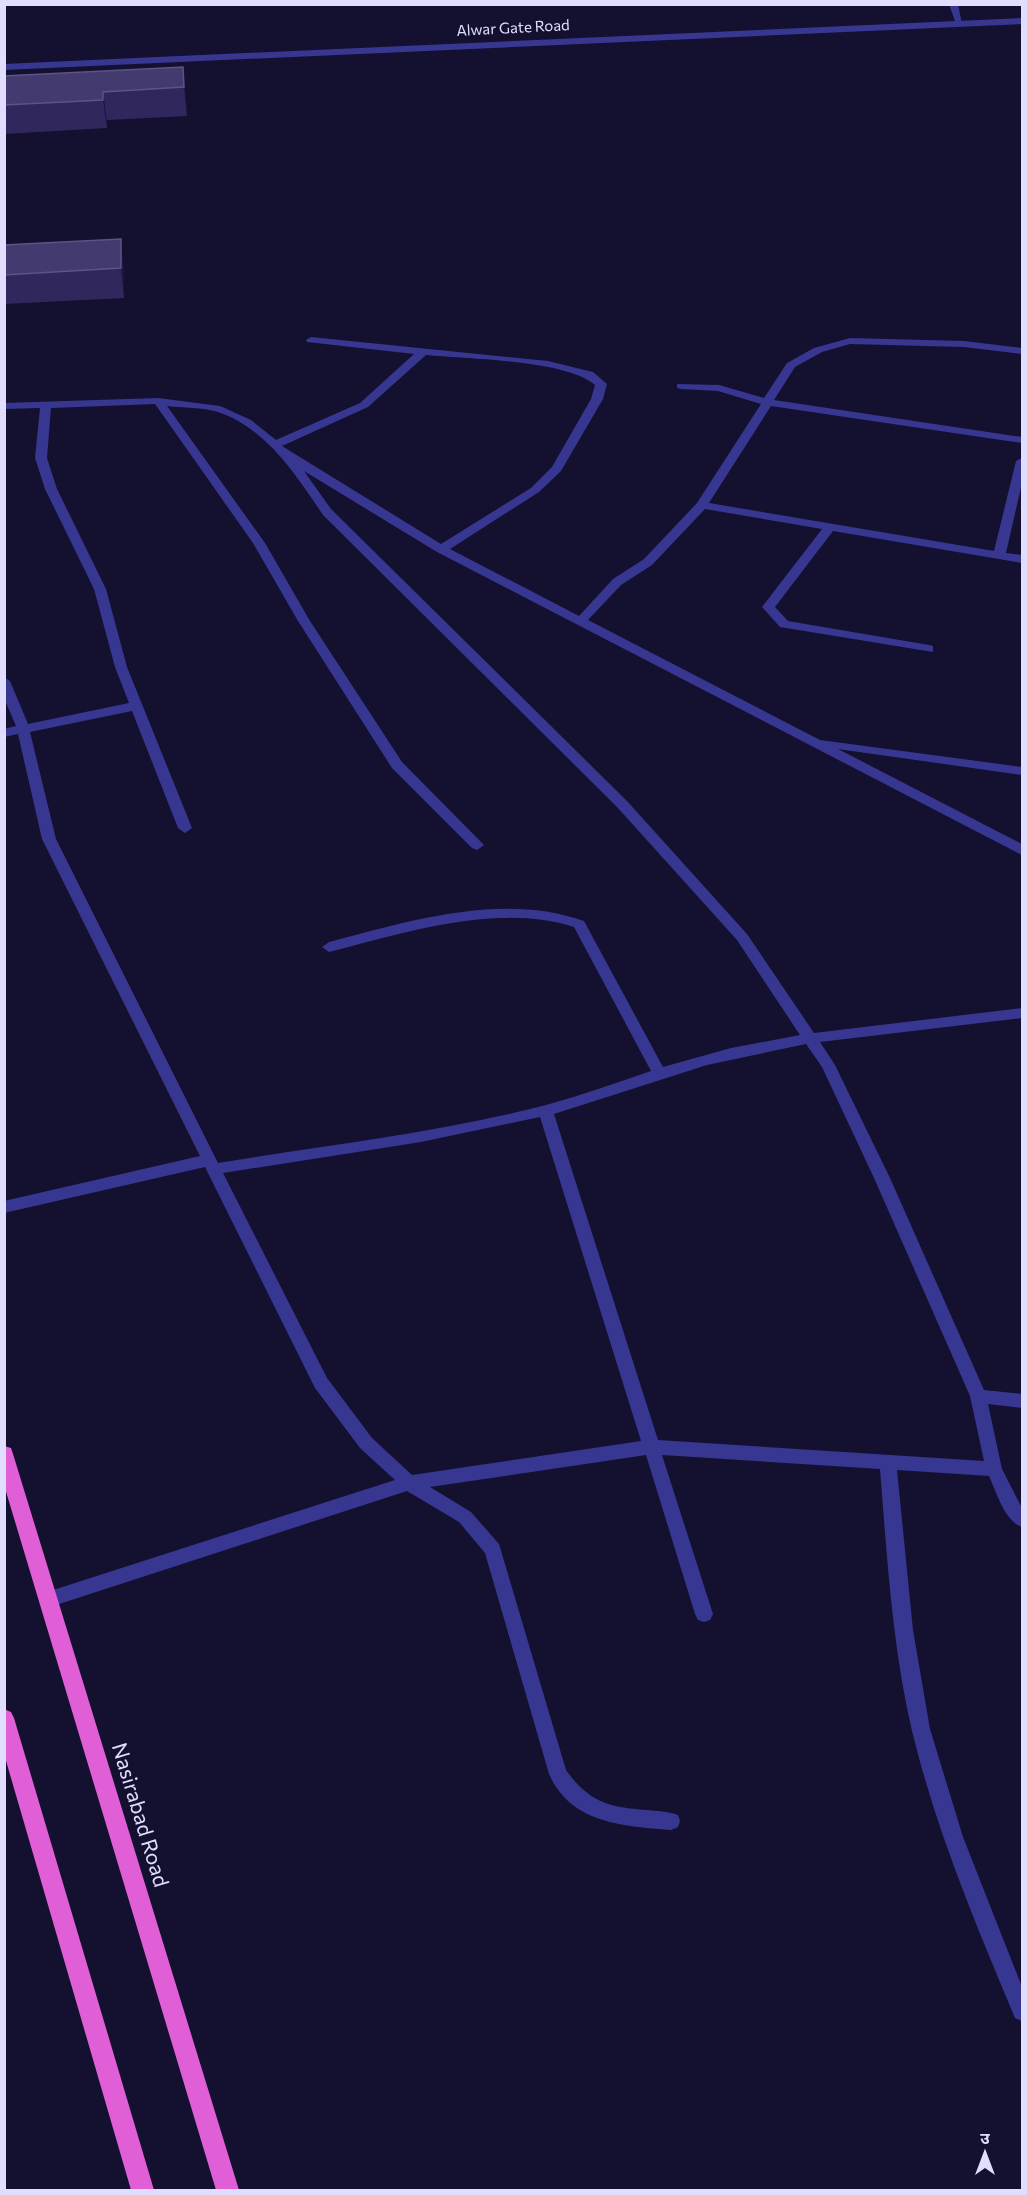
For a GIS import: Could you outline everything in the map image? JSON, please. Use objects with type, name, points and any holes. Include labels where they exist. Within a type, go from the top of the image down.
[{"type":"highway","name":"Nasirabad Road","points":[[4,1454],[51,1599],[228,2190]]},
{"type":"highway","points":[[4,1718],[143,2190]]},
{"type":"street","points":[[953,4],[959,22]]},
{"type":"street","name":"Alwar Gate Road","points":[[4,67],[959,22],[1023,21]]},
{"type":"street","points":[[311,340],[548,364],[589,374],[601,384],[597,399],[557,469],[535,490],[441,549]]},
{"type":"street","points":[[582,621],[617,582],[648,562],[702,505],[791,365],[818,350],[850,341],[964,344],[1023,351]]},
{"type":"street","points":[[274,445],[364,405],[424,351]]},
{"type":"street","points":[[681,386],[719,388],[766,402],[1023,440]]},
{"type":"street","points":[[158,401],[259,543],[304,621],[397,765],[477,845]]},
{"type":"street","points":[[4,406],[158,401],[220,409],[247,422],[288,456],[441,549],[1023,850]]},
{"type":"street","points":[[46,406],[41,458],[51,489],[100,590],[121,667],[185,828]]},
{"type":"street","points":[[288,456],[327,512],[622,804],[742,937],[828,1065],[882,1178],[978,1396],[994,1469],[1015,1511],[1023,1520]]},
{"type":"street","points":[[999,556],[1023,461]]},
{"type":"street","points":[[702,505],[1023,559]]},
{"type":"street","points":[[830,527],[768,607],[773,615],[784,624],[929,649]]},
{"type":"street","points":[[4,681],[23,728],[49,839],[321,1383],[366,1443],[409,1483],[465,1517],[493,1549],[558,1774],[569,1792],[588,1808],[616,1816],[671,1821]]},
{"type":"street","points":[[4,733],[136,706]]},
{"type":"street","points":[[811,741],[1023,771]]},
{"type":"street","points":[[329,947],[386,932],[490,914],[566,916],[579,924],[659,1073]]},
{"type":"street","points":[[4,1207],[211,1164],[396,1140],[546,1111],[659,1073],[731,1053],[810,1038],[1023,1013]]},
{"type":"street","points":[[546,1111],[704,1614]]},
{"type":"street","points":[[978,1396],[1023,1401]]},
{"type":"street","points":[[51,1599],[409,1483],[650,1448],[994,1469]]},
{"type":"street","points":[[888,1463],[903,1636],[921,1731],[947,1819],[1023,2011]]},
{"type":"building","points":[[183,67],[184,87],[103,92],[103,100],[4,105],[4,76]]},
{"type":"building","points":[[121,239],[121,268],[4,275],[4,245]]}]
